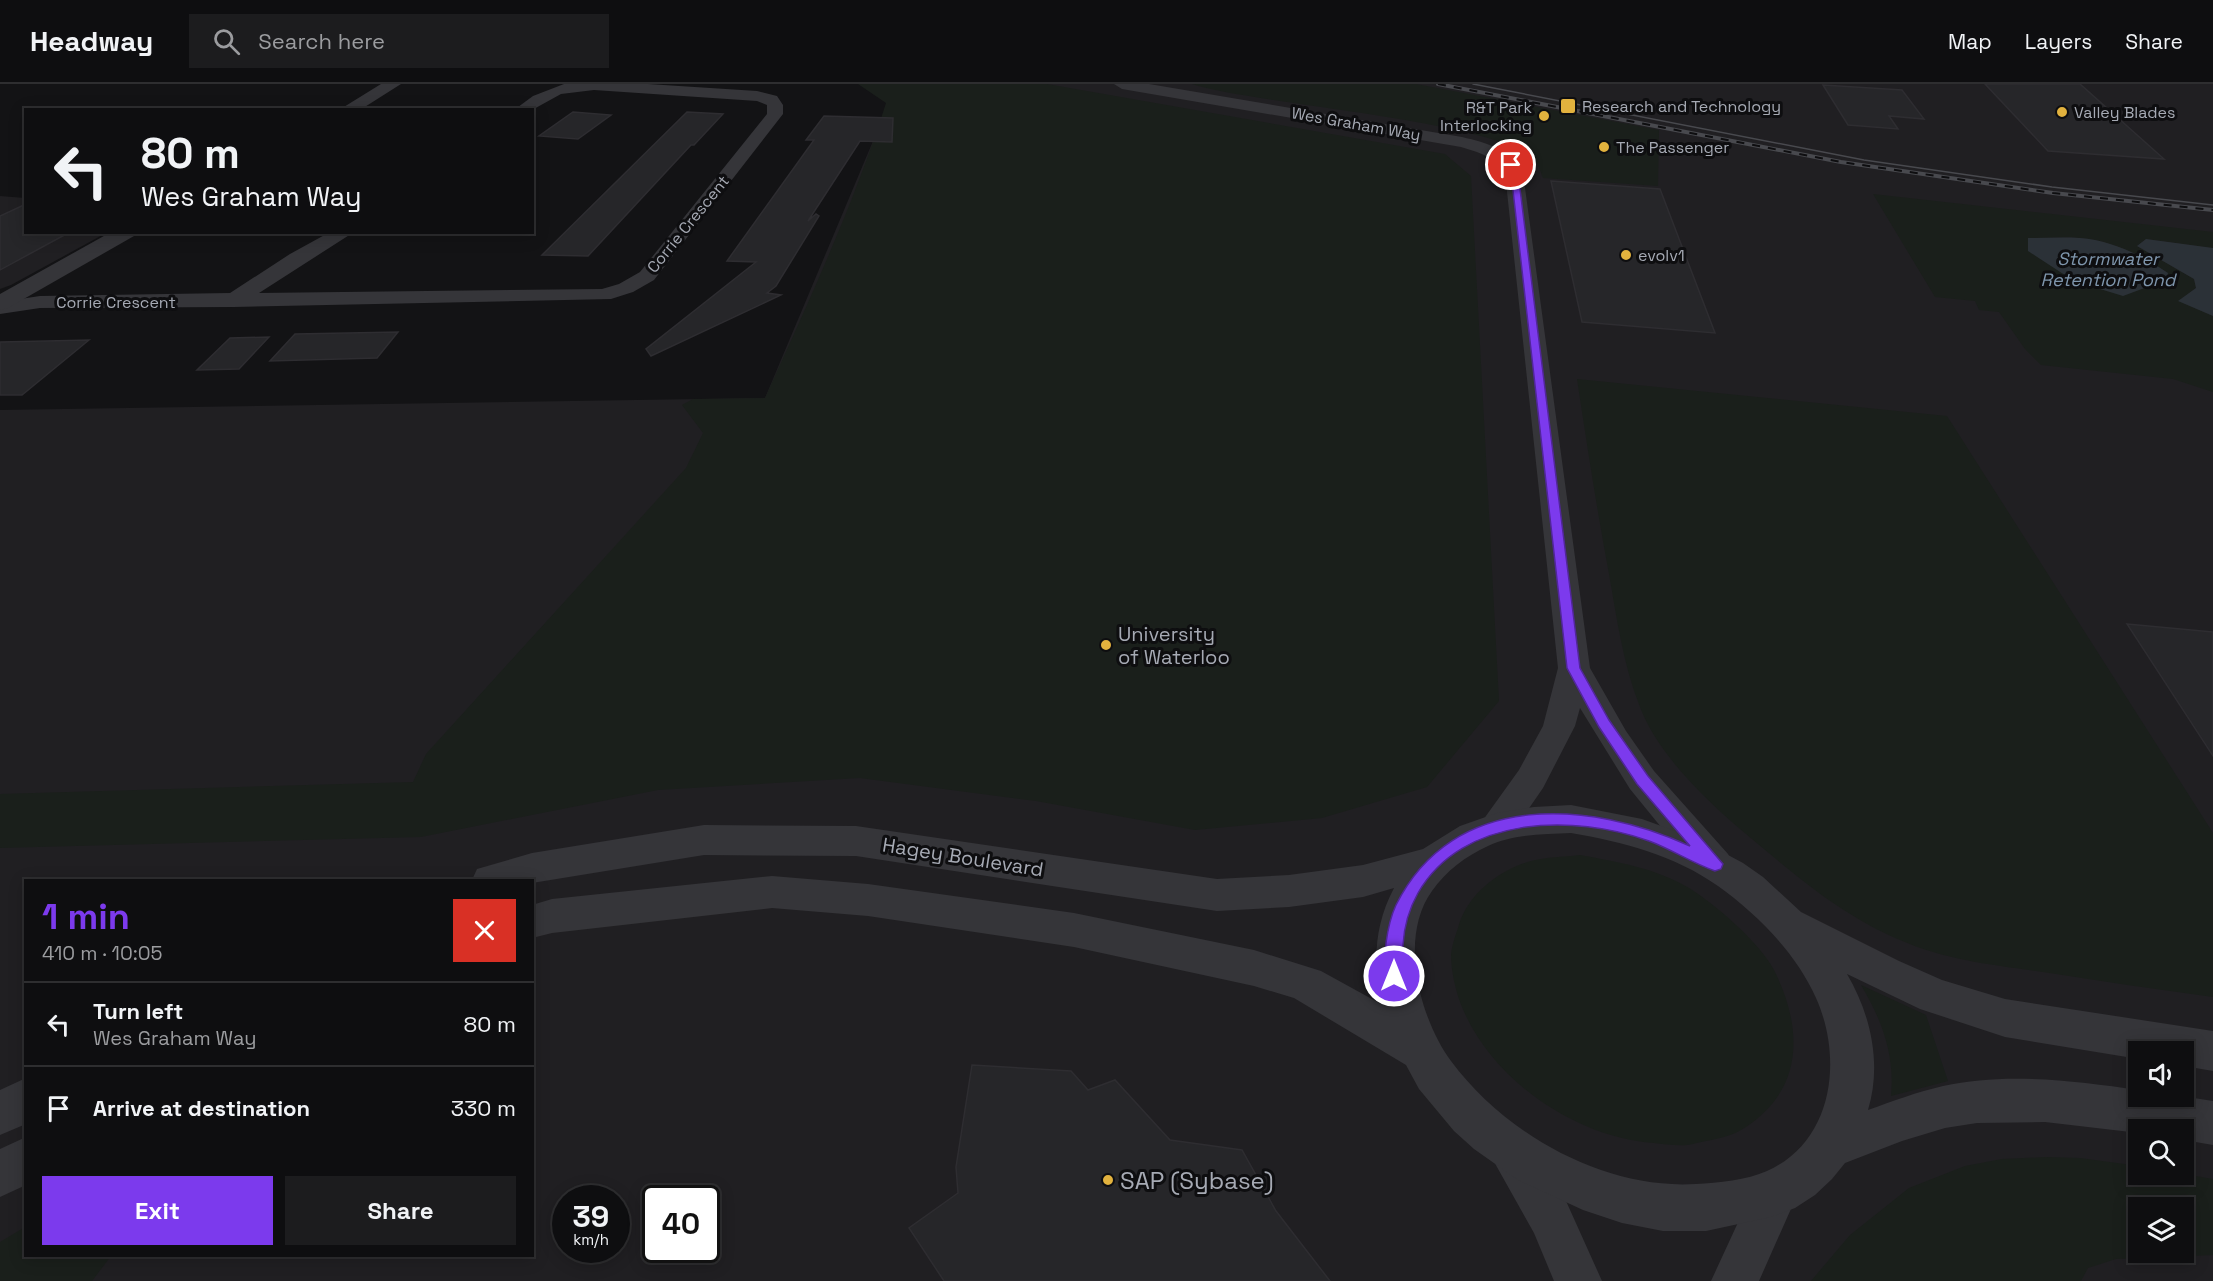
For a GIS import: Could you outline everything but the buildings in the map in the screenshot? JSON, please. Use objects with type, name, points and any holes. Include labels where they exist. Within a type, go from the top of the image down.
[{"type":"street","points":[[351,108],[393,84]]},
{"type":"street","name":"Wes Graham Way","points":[[1122,84],[1462,142],[1489,150],[1511,165],[1514,173],[1574,668],[1559,726],[1531,778],[1496,827]]},
{"type":"street","name":"Corrie Crescent","points":[[0,308],[40,302],[604,295],[626,288],[647,276],[775,114],[775,105],[771,99],[757,96],[588,85],[551,92],[525,108]]},
{"type":"street","points":[[0,303],[123,234]]},
{"type":"street","points":[[233,301],[297,258],[341,234]]},
{"type":"street","name":"Wes Graham Way","points":[[1574,668],[1604,723],[1638,775],[1715,864]]},
{"type":"street","points":[[1571,819],[1612,824],[1653,836],[1715,864],[1747,886],[1785,921],[1814,955],[1832,984],[1844,1014],[1852,1044],[1854,1074],[1851,1104],[1832,1145],[1820,1160],[1775,1193],[1699,1209],[1638,1204],[1577,1186],[1508,1148],[1459,1104],[1435,1075],[1420,1051],[1402,1011],[1394,976],[1394,944],[1400,914],[1413,887],[1435,861],[1472,836],[1496,827],[1532,820],[1571,819]]},
{"type":"street","name":"Hagey Boulevard","points":[[494,879],[532,868],[704,840],[856,841],[1217,895],[1289,891],[1363,881],[1435,861]]},
{"type":"street","points":[[534,920],[552,916],[772,892],[891,903],[1074,930],[1254,968],[1306,984],[1420,1051]]},
{"type":"street","points":[[1785,921],[1884,974],[1967,1007],[2005,1018],[2213,1051]]},
{"type":"street","points":[[0,1114],[24,1100]]},
{"type":"street","points":[[1832,1145],[1944,1107],[2013,1100],[2084,1104],[2213,1123]]},
{"type":"street","points":[[1508,1148],[1550,1217],[1578,1281]]},
{"type":"street","points":[[0,1174],[24,1161]]},
{"type":"street","points":[[1735,1281],[1775,1193]]},
{"type":"shaded area","points":[[858,84],[1047,84],[1445,154],[1471,176],[1499,701],[1427,787],[1322,818],[1195,830],[1036,801],[860,778],[658,790],[421,837],[0,848],[0,794],[413,782],[426,754],[686,468],[703,433],[682,405],[693,399],[765,398],[845,215],[886,103]]},
{"type":"shaded area","name":"University of Waterloo","points":[[897,84],[2213,84],[2213,1281],[0,1281],[0,410],[765,398]]},
{"type":"shaded area","points":[[1192,84],[1416,84],[1659,130],[1658,186],[1543,178],[1536,162],[1515,147],[1478,135],[1430,124],[1224,92]]},
{"type":"shaded area","points":[[1873,194],[2213,232],[2213,248],[2146,239],[2137,246],[2194,279],[2196,288],[2179,301],[2213,316],[2213,392],[2173,379],[2041,365],[2025,349],[1999,312],[1979,310],[1975,301],[1935,297]],"holes":[[[2028,238],[2092,239],[2115,245],[2168,273],[2166,280]]]},
{"type":"shaded area","points":[[0,196],[24,198],[24,234],[104,234],[11,285],[0,289]]},
{"type":"shaded area","points":[[1577,379],[1947,416],[2213,833],[2213,997],[1988,964],[1917,947],[1858,919],[1819,893],[1716,807],[1671,760],[1648,725],[1634,691],[1618,625]]},
{"type":"shaded area","points":[[1580,855],[1650,871],[1689,888],[1736,925],[1758,948],[1774,970],[1790,1015],[1793,1037],[1792,1058],[1787,1078],[1777,1097],[1762,1115],[1741,1130],[1718,1139],[1679,1145],[1619,1137],[1584,1125],[1550,1107],[1520,1084],[1493,1057],[1471,1027],[1457,993],[1451,957],[1452,946],[1468,905],[1485,886],[1519,865],[1543,859]]},
{"type":"shaded area","points":[[1861,985],[1926,1015],[1948,1081],[1891,1096],[1889,1052],[1881,1025]]},
{"type":"shaded area","points":[[2080,1158],[2128,1165],[2128,1185],[2194,1185],[2194,1176],[2213,1179],[2213,1255],[2194,1256],[2194,1197],[2128,1197],[2128,1259],[2116,1259],[2088,1268],[2081,1281],[1811,1281],[1850,1235],[1909,1188],[1965,1166],[2002,1159]]},
{"type":"shaded area","points":[[24,1228],[24,1257],[110,1257],[92,1281],[0,1281],[0,1242]]},
{"type":"water","name":"Stormwater Retention Pond","points":[[2028,238],[2092,239],[2115,245],[2168,273],[2166,280],[2123,296],[2074,281],[2028,251]]},
{"type":"water","name":"Stormwater Retention Pond","points":[[2146,239],[2213,248],[2213,316],[2178,301],[2196,288],[2194,279],[2137,246]]},
{"type":"tram line","points":[[1439,84],[1480,92]]},
{"type":"tram line","points":[[1473,84],[1864,160],[2052,187],[2213,205]]},
{"type":"railway","points":[[1438,84],[1841,162],[2053,193],[2213,210]]},
{"type":"place","name":"Research and Technology","points":[[1568,106]]},
{"type":"place","name":"Valley Blades","points":[[2062,112]]},
{"type":"place","name":"R&T Park Interlocking","points":[[1544,116]]},
{"type":"place","name":"The Passenger","points":[[1604,147]]},
{"type":"place","name":"evolv1","points":[[1626,255]]},
{"type":"place","name":"University of Waterloo","points":[[1106,645]]},
{"type":"place","name":"SAP (Sybase)","points":[[1108,1180]]},
{"type":"route","points":[[1394,976],[1394,944],[1400,914],[1413,887],[1435,861],[1450,849],[1472,836],[1496,827],[1532,820],[1552,819],[1612,824],[1653,836],[1715,864],[1642,780],[1604,723],[1574,668],[1514,173],[1511,165]]}]
